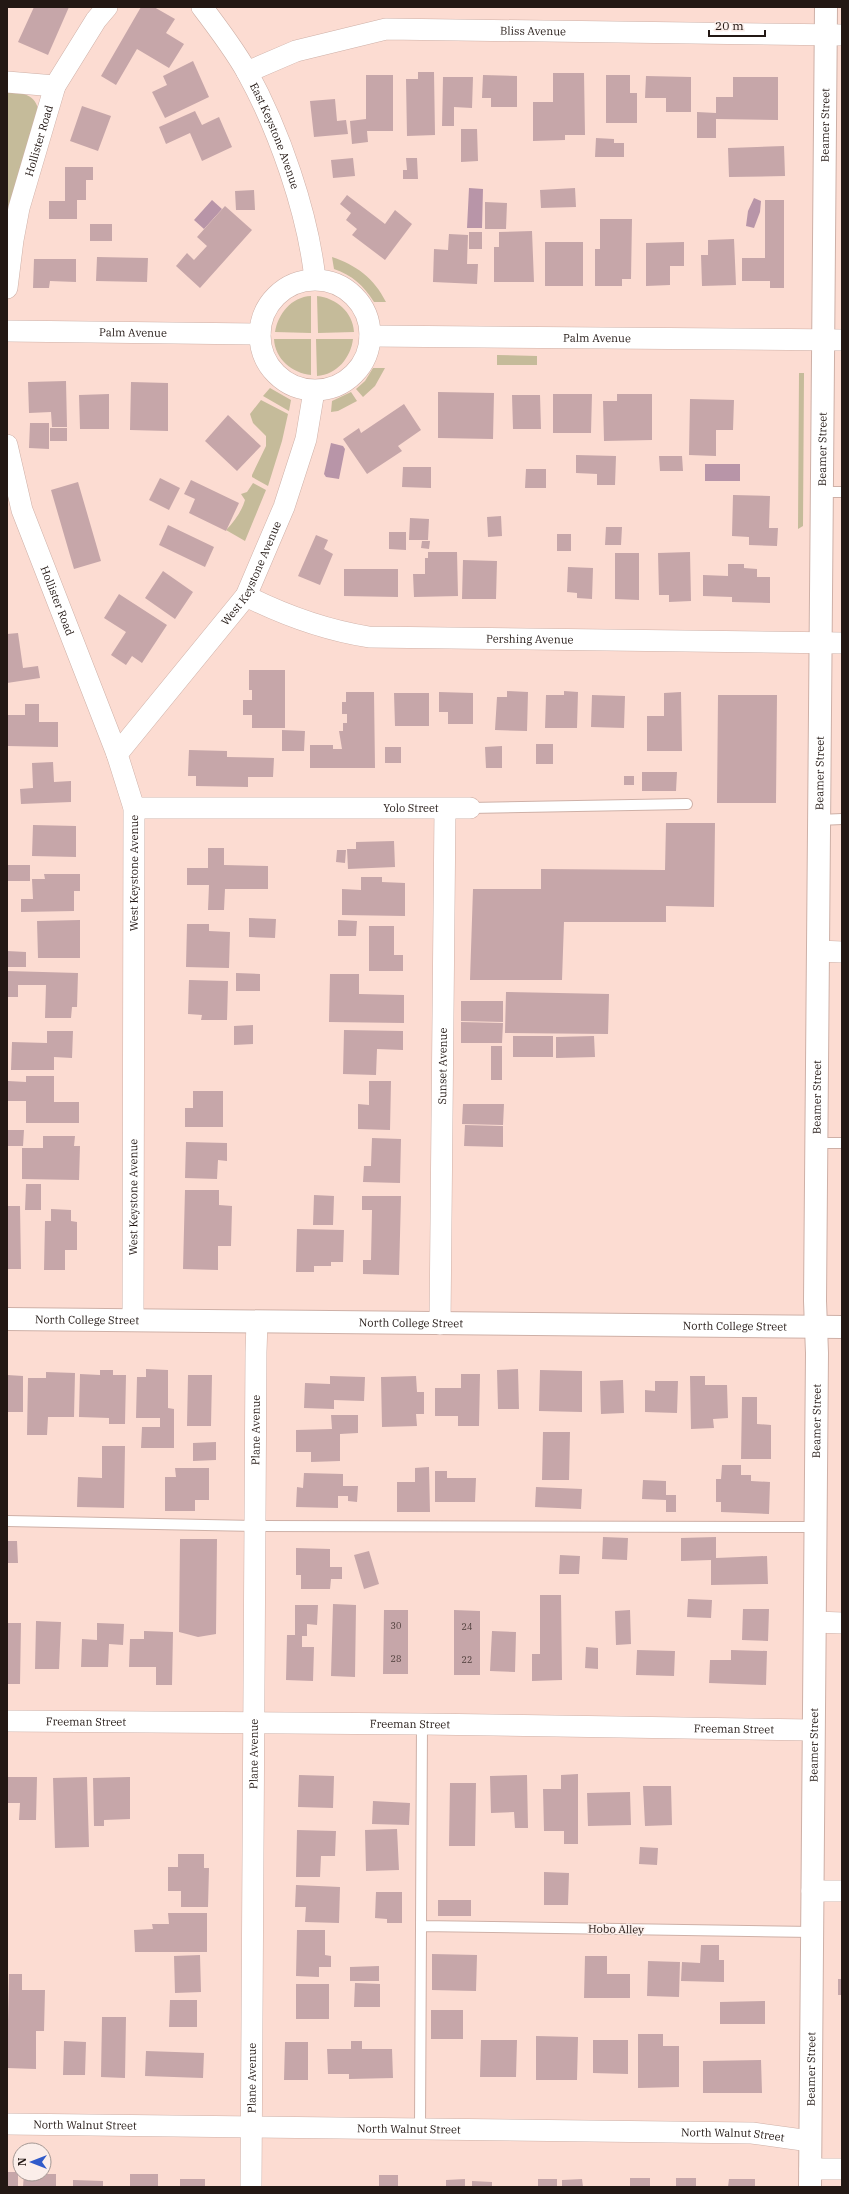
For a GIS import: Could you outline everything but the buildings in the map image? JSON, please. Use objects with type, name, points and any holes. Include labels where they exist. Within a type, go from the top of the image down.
[{"type":"street","name":"Hollister Road","points":[[7,288],[12,240],[19,208],[54,86],[96,20],[107,7]]},
{"type":"street","name":"East Keystone Avenue","points":[[202,7],[224,36],[247,72],[273,129],[294,187],[309,240],[315,279]]},
{"type":"street","name":"Beamer Street","points":[[810,2178],[812,1730],[815,1622],[816,1142],[820,643],[832,492],[834,34],[826,7]]},
{"type":"street","name":"Bliss Avenue","points":[[247,72],[296,51],[386,29],[834,34]]},
{"type":"street","points":[[7,82],[54,86]]},
{"type":"street","points":[[315,279],[330,282],[343,287],[355,296],[363,308],[368,321],[370,336],[368,350],[362,363],[353,375],[342,383],[329,389],[314,391],[287,383],[275,374],[261,349],[260,334],[261,320],[267,307],[276,295],[301,281],[315,279]]},
{"type":"street","name":"Palm Avenue","points":[[7,331],[260,334]]},
{"type":"street","name":"Palm Avenue","points":[[370,336],[833,340]]},
{"type":"street","name":"West Keystone Avenue","points":[[133,1320],[134,808],[118,754],[246,596],[284,507],[306,439],[314,391]]},
{"type":"street","name":"Hollister Road","points":[[7,445],[22,510],[118,754]]},
{"type":"street","name":"Pershing Avenue","points":[[246,596],[299,620],[336,632],[369,637],[842,643]]},
{"type":"street","name":"Yolo Street","points":[[134,808],[470,808]]},
{"type":"street","name":"Sunset Avenue","points":[[440,1324],[445,809]]},
{"type":"street","points":[[818,951],[842,952]]},
{"type":"street","name":"North College Street","points":[[7,1319],[842,1327]]},
{"type":"street","name":"Plane Avenue","points":[[251,2187],[250,2127],[257,1322]]},
{"type":"street","points":[[815,1622],[842,1622]]},
{"type":"street","name":"Freeman Street","points":[[7,1721],[422,1724],[812,1730]]},
{"type":"street","points":[[812,1891],[842,1891]]},
{"type":"street","name":"North Walnut Street","points":[[7,2124],[752,2134],[810,2142]]},
{"type":"street","points":[[810,2178],[842,2169]]},
{"type":"lane","name":"Yolo Street","points":[[470,808],[687,804]]},
{"type":"lane","points":[[819,820],[842,819]]},
{"type":"lane","points":[[816,1142],[842,1143]]},
{"type":"lane","points":[[7,1521],[255,1526],[815,1527]]},
{"type":"lane","points":[[420,2129],[422,1724]]},
{"type":"lane","name":"Hobo Alley","points":[[421,1926],[812,1932]]},
{"type":"shaded area","points":[[7,93],[28,95],[35,101],[39,112],[7,232]]},
{"type":"shaded area","points":[[469,188],[483,189],[482,228],[467,228]]},
{"type":"shaded area","points":[[754,198],[761,201],[760,212],[754,228],[746,226],[748,211]]},
{"type":"shaded area","points":[[212,200],[222,209],[204,229],[194,220]]},
{"type":"shaded area","points":[[332,257],[356,268],[370,279],[386,302],[374,302],[357,282],[346,274],[334,269]]},
{"type":"shaded area","points":[[311,296],[311,333],[275,332],[282,313],[292,303],[304,297]]},
{"type":"shaded area","points":[[317,296],[331,300],[342,307],[350,318],[354,332],[318,333]]},
{"type":"shaded area","points":[[274,339],[311,339],[311,375],[297,371],[286,364],[278,353]]},
{"type":"shaded area","points":[[316,339],[353,339],[352,346],[342,364],[331,372],[317,376]]},
{"type":"shaded area","points":[[497,355],[537,356],[537,365],[497,365]]},
{"type":"shaded area","points":[[373,368],[385,368],[375,386],[363,397],[356,389],[365,381]]},
{"type":"shaded area","points":[[799,373],[804,373],[803,526],[798,529]]},
{"type":"shaded area","points":[[270,388],[291,400],[289,411],[263,396]]},
{"type":"shaded area","points":[[351,392],[357,401],[338,411],[331,412],[332,401]]},
{"type":"shaded area","points":[[261,400],[288,414],[282,441],[268,486],[252,477],[266,446],[266,436],[253,423],[250,414]]},
{"type":"shaded area","points":[[331,443],[343,446],[345,449],[339,479],[326,477],[324,474]]},
{"type":"shaded area","points":[[705,464],[740,464],[740,481],[705,481]]},
{"type":"shaded area","points":[[253,483],[266,490],[245,541],[226,530],[244,504],[245,500],[241,494],[247,492]]}]
